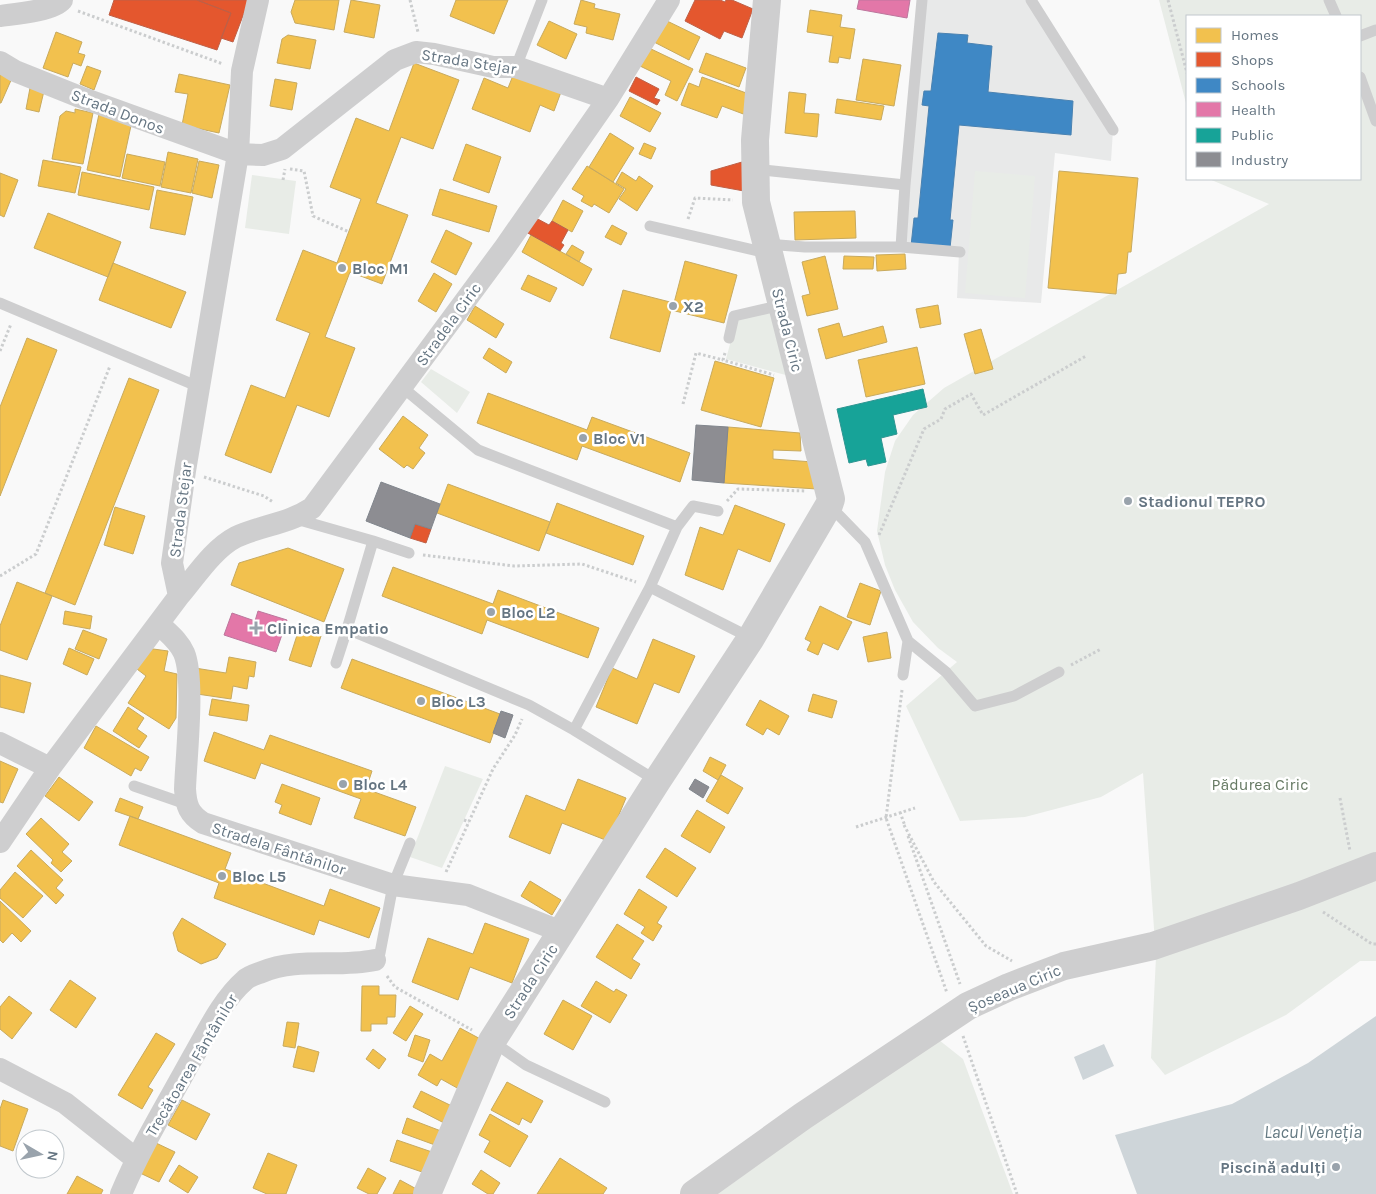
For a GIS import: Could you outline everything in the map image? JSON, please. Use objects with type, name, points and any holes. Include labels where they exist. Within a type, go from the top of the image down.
[{"type":"street","name":"Strada Stejar","points":[[179,596],[172,563],[184,471],[238,154],[242,71],[258,0]]},
{"type":"street","name":"Stradela Ciric","points":[[179,596],[215,553],[234,538],[255,529],[296,518],[312,508],[402,387],[608,99],[669,0]]},
{"type":"street","name":"Strada Ciric","points":[[427,1194],[492,1041],[657,781],[751,638],[829,499],[756,202],[754,169],[767,0]]},
{"type":"street","points":[[0,16],[29,12],[61,2]]},
{"type":"street","name":"Strada Stejar","points":[[238,154],[263,155],[282,149],[395,60],[416,52],[493,67],[516,67],[608,99]]},
{"type":"street","name":"Strada Donos","points":[[0,62],[15,71],[80,97],[238,154]]},
{"type":"street","points":[[0,842],[50,768],[179,596]]},
{"type":"street","points":[[159,624],[180,646],[184,653],[189,673],[186,804]]},
{"type":"street","points":[[0,742],[50,768]]},
{"type":"street","name":"Stradela Fântânilor","points":[[186,804],[193,816],[203,824],[394,884],[468,895],[562,932]]},
{"type":"street","name":"Șoseaua Ciric","points":[[694,1194],[803,1116],[964,1018],[1009,987],[1064,966],[1153,946],[1299,896],[1365,870]]},
{"type":"street","name":"Trecătoarea Fântânilor","points":[[121,1194],[136,1159],[209,1029],[229,998],[246,979],[264,971],[309,962],[365,962],[375,960]]},
{"type":"street","points":[[0,1069],[66,1104],[136,1159]]},
{"type":"lane","points":[[516,67],[542,0]]},
{"type":"lane","points":[[901,247],[922,0]]},
{"type":"lane","points":[[1031,0],[1112,130]]},
{"type":"lane","points":[[1329,0],[1336,15]]},
{"type":"lane","points":[[1361,36],[1376,30]]},
{"type":"lane","points":[[1361,80],[1376,121]]},
{"type":"lane","points":[[754,169],[905,185]]},
{"type":"lane","points":[[650,226],[767,249],[901,247],[960,252]]},
{"type":"lane","points":[[0,303],[199,387]]},
{"type":"lane","points":[[729,338],[734,316],[782,305]]},
{"type":"lane","points":[[402,387],[478,450],[677,527]]},
{"type":"lane","points":[[829,499],[865,542],[908,641],[946,672],[975,706],[1014,696],[1059,672]]},
{"type":"lane","points":[[574,730],[650,588],[677,527],[693,506],[718,511]]},
{"type":"lane","points":[[296,518],[409,553]]},
{"type":"lane","points":[[336,664],[373,541]]},
{"type":"lane","points":[[650,588],[751,638]]},
{"type":"lane","points":[[347,629],[529,705],[657,781]]},
{"type":"lane","points":[[904,675],[908,641]]},
{"type":"lane","points":[[134,786],[186,804]]},
{"type":"lane","points":[[375,960],[380,953],[394,884],[410,843]]},
{"type":"lane","points":[[492,1041],[526,1065],[604,1102]]},
{"type":"path","points":[[410,0],[423,52]]},
{"type":"path","points":[[1168,0],[1186,70]]},
{"type":"path","points":[[61,2],[242,71]]},
{"type":"path","points":[[263,155],[271,167],[304,171],[313,216],[349,232]]},
{"type":"path","points":[[283,180],[285,169]]},
{"type":"path","points":[[683,233],[695,198],[756,202]]},
{"type":"path","points":[[0,351],[16,310]]},
{"type":"path","points":[[723,360],[729,338]]},
{"type":"path","points":[[0,576],[36,554],[116,352]]},
{"type":"path","points":[[683,404],[696,353],[802,383]]},
{"type":"path","points":[[865,542],[878,535],[924,429],[941,419],[945,409],[971,394],[982,415],[1086,356]]},
{"type":"path","points":[[184,471],[264,496],[296,518]]},
{"type":"path","points":[[718,511],[738,489],[829,499]]},
{"type":"path","points":[[409,553],[514,566],[582,564],[650,588]]},
{"type":"path","points":[[1059,672],[1101,649]]},
{"type":"path","points":[[904,675],[886,818],[945,986]]},
{"type":"path","points":[[446,872],[493,768],[515,735],[529,705]]},
{"type":"path","points":[[1340,798],[1365,870]]},
{"type":"path","points":[[856,826],[915,808]]},
{"type":"path","points":[[900,812],[1017,1194]]},
{"type":"path","points":[[464,820],[469,822]]},
{"type":"path","points":[[904,825],[934,882],[986,946],[1012,960],[1045,974]]},
{"type":"path","points":[[1299,896],[1372,944],[1376,944]]},
{"type":"path","points":[[375,960],[395,987],[492,1041]]},
{"type":"shaded area","points":[[922,0],[1031,0],[1113,130],[1111,161],[1055,153],[1041,303],[957,298],[959,252],[901,247]]},
{"type":"green space","name":"Stadionul TEPRO","points":[[1159,0],[1376,0],[1376,961],[1360,961],[1286,1015],[1165,1075],[1151,1058],[1156,957],[1143,773],[1101,797],[1025,817],[960,821],[906,706],[957,662],[938,648],[913,622],[895,590],[885,565],[877,531],[885,472],[895,441],[913,415],[944,388],[1269,204],[1211,180],[1361,180],[1361,15],[1186,15],[1186,103]]},
{"type":"green space","points":[[975,171],[1035,176],[1025,298],[965,293]]},
{"type":"green space","points":[[252,175],[296,181],[289,234],[245,228]]},
{"type":"green space","points":[[779,309],[797,378],[726,359],[737,318]]},
{"type":"green space","points":[[431,369],[470,392],[457,413],[421,382]]},
{"type":"green space","points":[[445,766],[483,779],[442,868],[410,857]]},
{"type":"green space","points":[[939,1040],[963,1059],[1013,1194],[718,1194],[812,1125]]},
{"type":"water","name":"Lacul Veneția","points":[[1376,1016],[1376,1194],[1137,1194],[1115,1135],[1232,1104],[1308,1063]]},
{"type":"water","points":[[1104,1044],[1114,1066],[1083,1080],[1074,1057]]},
{"type":"building: Homes","points":[[295,0],[339,0],[334,30],[295,23],[291,12]]},
{"type":"building: Homes","points":[[351,0],[380,5],[374,38],[344,32]]},
{"type":"building: Homes","points":[[456,0],[508,0],[494,34],[450,16]]},
{"type":"building: Homes","points":[[581,0],[595,4],[594,8],[620,14],[613,40],[586,33],[587,27],[574,24]]},
{"type":"building: Homes","points":[[810,10],[842,15],[840,27],[855,29],[850,59],[839,57],[838,63],[829,62],[833,36],[807,32]]},
{"type":"building: Homes","points":[[665,20],[700,37],[689,60],[654,42]]},
{"type":"building: Homes","points":[[549,21],[577,34],[566,59],[537,45]]},
{"type":"building: Homes","points":[[56,32],[82,42],[78,53],[85,55],[81,66],[73,63],[68,77],[43,68]]},
{"type":"building: Homes","points":[[288,35],[316,40],[310,69],[277,63],[282,39]]},
{"type":"building: Homes","points":[[649,48],[693,69],[677,101],[665,95],[671,81],[640,66]]},
{"type":"building: Homes","points":[[706,53],[746,68],[739,87],[699,72]]},
{"type":"building: Homes","points":[[863,59],[901,65],[894,106],[856,100]]},
{"type":"building: Homes","name":"Bloc M1","points":[[414,63],[459,80],[433,149],[401,137],[376,203],[408,215],[382,284],[350,272],[325,337],[355,348],[329,417],[297,405],[271,473],[225,455],[251,385],[285,398],[310,333],[276,320],[303,250],[337,263],[361,199],[330,187],[356,118],[389,131]]},
{"type":"building: Homes","points":[[87,66],[101,71],[94,90],[80,84]]},
{"type":"building: Homes","points":[[0,72],[12,78],[1,103],[0,103]]},
{"type":"building: Homes","points":[[514,73],[561,92],[554,111],[540,105],[530,132],[472,109],[484,78],[508,88]]},
{"type":"building: Homes","points":[[179,74],[230,85],[219,133],[182,125],[188,94],[175,92]]},
{"type":"building: Homes","points":[[702,77],[749,94],[746,115],[722,106],[717,118],[681,105],[689,83],[699,87]]},
{"type":"building: Homes","points":[[275,79],[297,83],[292,110],[270,106]]},
{"type":"building: Homes","points":[[30,88],[44,91],[39,112],[26,109]]},
{"type":"building: Homes","points":[[789,92],[806,94],[804,113],[819,114],[817,137],[785,133]]},
{"type":"building: Homes","points":[[630,97],[661,113],[650,132],[620,116]]},
{"type":"building: Homes","points":[[837,99],[884,106],[881,120],[835,113]]},
{"type":"building: Homes","points":[[75,109],[93,113],[83,164],[52,159],[60,116],[66,111],[75,113]]},
{"type":"building: Homes","points":[[99,114],[132,121],[120,177],[87,170]]},
{"type":"building: Homes","points":[[610,133],[634,148],[613,182],[589,167]]},
{"type":"building: Homes","points":[[644,143],[656,148],[651,159],[639,154]]},
{"type":"building: Homes","points":[[466,144],[501,157],[489,193],[453,180]]},
{"type":"building: Homes","points":[[168,152],[198,159],[191,193],[161,187]]},
{"type":"building: Homes","points":[[127,154],[165,162],[160,186],[122,178]]},
{"type":"building: Homes","points":[[43,160],[81,167],[75,193],[38,186]]},
{"type":"building: Homes","points":[[199,161],[219,165],[212,198],[192,193]]},
{"type":"building: Homes","points":[[587,166],[624,189],[609,213],[594,204],[592,207],[581,201],[584,196],[572,189]]},
{"type":"building: Homes","points":[[1059,171],[1138,178],[1131,252],[1128,252],[1126,273],[1118,274],[1116,294],[1048,288]]},
{"type":"building: Homes","points":[[82,172],[154,187],[149,210],[78,195]]},
{"type":"building: Homes","points":[[622,172],[636,181],[639,176],[653,186],[637,211],[619,199],[626,189],[616,183]]},
{"type":"building: Homes","points":[[0,173],[18,180],[4,217],[0,215]]},
{"type":"building: Homes","points":[[440,189],[497,206],[489,232],[432,215]]},
{"type":"building: Homes","points":[[157,190],[193,197],[185,235],[150,228]]},
{"type":"building: Homes","points":[[563,200],[583,211],[572,232],[552,221]]},
{"type":"building: Homes","points":[[855,211],[856,238],[795,240],[794,212]]},
{"type":"building: Homes","points":[[48,213],[121,242],[108,277],[34,248]]},
{"type":"building: Homes","points":[[612,225],[627,233],[621,245],[605,237]]},
{"type":"building: Homes","points":[[446,230],[472,243],[456,275],[431,262]]},
{"type":"building: Homes","points":[[531,235],[592,269],[583,286],[522,252]]},
{"type":"building: Homes","points":[[572,245],[584,252],[579,262],[566,254]]},
{"type":"building: Homes","points":[[905,254],[906,269],[877,271],[876,255]]},
{"type":"building: Homes","points":[[825,256],[838,309],[807,316],[802,296],[810,294],[802,262]]},
{"type":"building: Homes","points":[[844,256],[874,257],[873,269],[843,269]]},
{"type":"building: Homes","name":"X2","points":[[685,261],[737,275],[724,323],[671,310],[660,352],[610,338],[623,290],[674,303]]},
{"type":"building: Homes","points":[[113,263],[186,292],[171,328],[99,300]]},
{"type":"building: Homes","points":[[434,273],[452,284],[436,312],[418,301]]},
{"type":"building: Homes","points":[[528,275],[557,288],[550,302],[521,289]]},
{"type":"building: Homes","points":[[938,305],[941,324],[920,328],[916,309]]},
{"type":"building: Homes","points":[[475,306],[504,324],[496,338],[467,320]]},
{"type":"building: Homes","points":[[839,323],[843,337],[883,326],[887,342],[826,359],[818,329]]},
{"type":"building: Homes","points":[[981,329],[993,369],[975,374],[964,334]]},
{"type":"building: Homes","points":[[27,338],[57,350],[0,496],[0,407]]},
{"type":"building: Homes","points":[[917,347],[925,384],[866,397],[858,360]]},
{"type":"building: Homes","points":[[489,348],[512,362],[506,373],[483,358]]},
{"type":"building: Homes","points":[[715,361],[774,378],[761,427],[701,410]]},
{"type":"building: Homes","points":[[129,378],[159,390],[75,605],[45,593]]},
{"type":"building: Homes","name":"Bloc V1","points":[[488,393],[587,430],[592,417],[690,453],[680,482],[582,446],[577,460],[477,423]]},
{"type":"building: Homes","points":[[403,416],[428,435],[419,448],[425,453],[413,469],[407,465],[404,468],[379,449]]},
{"type":"building: Homes","points":[[728,427],[800,433],[801,451],[773,450],[773,459],[813,462],[817,489],[724,483]]},
{"type":"building: Homes","points":[[448,484],[550,522],[539,551],[437,513]]},
{"type":"building: Homes","points":[[557,503],[644,536],[633,565],[546,533]]},
{"type":"building: Homes","points":[[735,505],[785,524],[770,562],[738,549],[723,590],[685,575],[700,527],[723,535]]},
{"type":"building: Homes","points":[[115,507],[145,516],[133,554],[104,545]]},
{"type":"building: Homes","points":[[288,548],[344,569],[324,622],[231,585],[239,563]]},
{"type":"building: Homes","name":"Bloc L2","points":[[393,567],[493,604],[498,590],[599,628],[588,658],[487,620],[482,634],[382,596]]},
{"type":"building: Homes","points":[[17,582],[52,596],[27,660],[0,650],[0,626]]},
{"type":"building: Homes","points":[[860,583],[881,591],[870,625],[847,617]]},
{"type":"building: Homes","points":[[820,606],[852,622],[838,650],[823,643],[818,655],[807,650],[811,642],[805,639]]},
{"type":"building: Homes","points":[[65,611],[92,616],[90,629],[63,624]]},
{"type":"building: Homes","points":[[299,629],[321,636],[311,667],[289,660]]},
{"type":"building: Homes","points":[[83,630],[107,639],[99,659],[75,649]]},
{"type":"building: Homes","points":[[887,632],[891,658],[868,662],[863,637]]},
{"type":"building: Homes","points":[[653,639],[695,656],[679,693],[654,683],[637,724],[596,707],[612,668],[637,679]]},
{"type":"building: Homes","points":[[69,648],[94,659],[87,675],[63,664]]},
{"type":"building: Homes","points":[[146,648],[168,651],[164,671],[177,674],[176,718],[169,729],[128,703],[146,676],[133,666]]},
{"type":"building: Homes","points":[[229,657],[256,662],[254,677],[249,676],[247,689],[233,686],[231,699],[197,694],[195,668],[226,673]]},
{"type":"building: Homes","name":"Bloc L3","points":[[352,659],[500,714],[490,743],[341,688]]},
{"type":"building: Homes","points":[[0,675],[31,683],[24,713],[0,707]]},
{"type":"building: Homes","points":[[813,694],[837,701],[832,718],[808,711]]},
{"type":"building: Homes","points":[[212,699],[249,705],[247,721],[209,715]]},
{"type":"building: Homes","points":[[760,700],[789,716],[779,735],[767,728],[763,735],[746,725]]},
{"type":"building: Homes","points":[[128,707],[144,718],[137,729],[147,736],[139,748],[113,731]]},
{"type":"building: Homes","points":[[96,726],[149,757],[141,771],[135,768],[131,776],[84,748]]},
{"type":"building: Homes","name":"Bloc L4","points":[[214,732],[264,750],[270,735],[372,771],[366,789],[416,807],[405,836],[354,818],[361,799],[261,763],[255,779],[204,761]]},
{"type":"building: Homes","points":[[710,757],[726,765],[718,780],[703,771]]},
{"type":"building: Homes","points":[[0,761],[18,769],[3,803],[0,802]]},
{"type":"building: Homes","points":[[721,775],[743,788],[728,814],[706,801]]},
{"type":"building: Homes","points":[[59,777],[93,802],[79,821],[45,796]]},
{"type":"building: Homes","points":[[578,779],[626,798],[608,841],[562,823],[550,854],[509,837],[526,795],[565,811]]},
{"type":"building: Homes","points":[[282,784],[320,798],[311,825],[279,813],[282,805],[275,802]]},
{"type":"building: Homes","points":[[120,798],[143,807],[138,819],[115,811]]},
{"type":"building: Homes","points":[[697,810],[725,827],[710,853],[681,836]]},
{"type":"building: Homes","name":"Bloc L5","points":[[130,816],[231,853],[225,869],[324,906],[330,889],[380,908],[369,938],[319,920],[314,935],[214,898],[219,883],[119,845]]},
{"type":"building: Homes","points":[[41,818],[69,844],[62,852],[72,861],[61,872],[51,863],[53,860],[26,834]]},
{"type":"building: Homes","points":[[665,848],[696,868],[677,897],[646,877]]},
{"type":"building: Homes","points":[[31,850],[63,880],[56,888],[64,895],[56,904],[17,866]]},
{"type":"building: Homes","points":[[15,872],[43,896],[23,918],[0,898],[0,890]]},
{"type":"building: Homes","points":[[530,881],[561,900],[552,915],[521,896]]},
{"type":"building: Homes","points":[[639,889],[667,907],[657,923],[662,926],[653,941],[641,933],[645,927],[624,914]]},
{"type":"building: Homes","points":[[0,901],[31,931],[21,942],[12,933],[3,943],[0,940]]},
{"type":"building: Homes","points":[[182,918],[226,944],[217,958],[201,964],[178,951],[173,933]]},
{"type":"building: Homes","points":[[485,923],[529,939],[512,983],[470,967],[458,1000],[412,982],[428,938],[473,954]]},
{"type":"building: Homes","points":[[617,924],[644,941],[632,959],[640,964],[631,979],[596,957]]},
{"type":"building: Homes","points":[[70,980],[96,998],[76,1028],[50,1010]]},
{"type":"building: Homes","points":[[596,981],[614,992],[616,989],[627,995],[610,1023],[581,1006]]},
{"type":"building: Homes","points":[[362,986],[379,986],[379,995],[396,995],[395,1017],[387,1017],[387,1024],[371,1024],[371,1031],[361,1031]]},
{"type":"building: Homes","points":[[9,996],[32,1013],[12,1039],[0,1029],[0,1007]]},
{"type":"building: Homes","points":[[563,1000],[592,1016],[573,1050],[544,1034]]},
{"type":"building: Homes","points":[[410,1006],[423,1014],[406,1041],[393,1033]]},
{"type":"building: Homes","points":[[287,1022],[299,1023],[295,1048],[283,1046]]},
{"type":"building: Homes","points":[[460,1028],[486,1042],[459,1089],[441,1079],[437,1086],[418,1075],[430,1054],[442,1061]]},
{"type":"building: Homes","points":[[156,1033],[175,1044],[148,1087],[153,1090],[142,1109],[118,1095]]},
{"type":"building: Homes","points":[[415,1035],[430,1040],[423,1062],[408,1056]]},
{"type":"building: Homes","points":[[298,1046],[319,1052],[314,1072],[293,1067]]},
{"type":"building: Homes","points":[[373,1049],[386,1059],[379,1069],[366,1059]]},
{"type":"building: Homes","points":[[507,1082],[543,1101],[531,1123],[522,1118],[519,1125],[491,1110]]},
{"type":"building: Homes","points":[[421,1091],[454,1107],[446,1124],[413,1107]]},
{"type":"building: Homes","points":[[3,1100],[28,1109],[21,1129],[15,1129],[13,1151],[0,1146],[0,1109]]},
{"type":"building: Homes","points":[[182,1100],[210,1114],[196,1140],[168,1125]]},
{"type":"building: Homes","points":[[490,1114],[528,1136],[510,1167],[484,1152],[490,1141],[479,1135]]},
{"type":"building: Homes","points":[[407,1118],[441,1131],[435,1145],[402,1133]]},
{"type":"building: Homes","points":[[397,1140],[432,1152],[425,1173],[390,1161]]},
{"type":"building: Homes","points":[[156,1143],[175,1152],[159,1182],[140,1173]]},
{"type":"building: Homes","points":[[268,1153],[297,1165],[286,1194],[267,1194],[253,1188]]},
{"type":"building: Homes","points":[[560,1158],[607,1188],[603,1194],[537,1194]]},
{"type":"building: Homes","points":[[179,1165],[198,1177],[188,1193],[169,1181]]},
{"type":"building: Homes","points":[[368,1168],[386,1178],[377,1194],[369,1194],[357,1188]]},
{"type":"building: Homes","points":[[481,1170],[500,1183],[493,1194],[488,1194],[472,1184]]},
{"type":"building: Homes","points":[[77,1176],[103,1190],[101,1194],[67,1194]]},
{"type":"building: Homes","points":[[400,1180],[422,1192],[420,1194],[393,1194]]},
{"type":"building: Shops","points":[[114,0],[197,0],[231,13],[217,50],[109,15]]},
{"type":"building: Shops","points":[[197,0],[249,0],[233,42],[221,38],[231,13]]},
{"type":"building: Shops","points":[[695,0],[720,0],[725,2],[726,0],[732,0],[753,9],[742,38],[724,31],[720,39],[685,21]]},
{"type":"building: Shops","points":[[636,77],[659,89],[654,98],[660,100],[657,105],[629,91]]},
{"type":"building: Shops","points":[[742,162],[744,191],[711,185],[711,171]]},
{"type":"building: Shops","points":[[534,217],[549,225],[552,221],[568,230],[561,243],[564,245],[560,251],[526,232]]},
{"type":"building: Shops","points":[[415,524],[431,529],[426,543],[410,538]]},
{"type":"building: Schools","points":[[938,33],[968,35],[967,43],[992,46],[988,92],[1073,101],[1071,135],[959,125],[950,220],[953,220],[950,248],[911,246],[914,218],[918,218],[929,106],[922,105],[924,91],[931,91]]},
{"type":"building: Health","points":[[859,0],[910,0],[907,18],[857,9]]},
{"type":"building: Health","name":"Clinica Empatio","points":[[258,611],[287,620],[276,652],[224,635],[232,613],[255,621]]},
{"type":"building: Public","points":[[923,389],[927,407],[893,415],[897,434],[881,438],[886,462],[868,466],[866,459],[849,463],[837,409]]},
{"type":"building: Industry","points":[[696,425],[728,427],[724,483],[692,480]]},
{"type":"building: Industry","points":[[381,482],[440,504],[431,529],[415,524],[410,538],[366,521]]},
{"type":"building: Industry","points":[[501,711],[513,715],[505,738],[493,733]]},
{"type":"building: Industry","points":[[695,779],[709,787],[703,798],[689,789]]},
{"type":"place","name":"Bloc M1","points":[[342,268]]},
{"type":"place","name":"X2","points":[[673,306]]},
{"type":"place","name":"Bloc V1","points":[[583,438]]},
{"type":"place","name":"Stadionul TEPRO","points":[[1128,501]]},
{"type":"place","name":"Bloc L2","points":[[491,612]]},
{"type":"place","name":"Clinica Empatio","points":[[256,628]]},
{"type":"place","name":"Bloc L3","points":[[421,701]]},
{"type":"place","name":"Bloc L4","points":[[343,784]]},
{"type":"place","name":"Bloc L5","points":[[222,876]]},
{"type":"place","name":"Piscină adulți","points":[[1336,1167]]},
{"type":"park label","name":"Pădurea Ciric","points":[[1260,784]]}]
